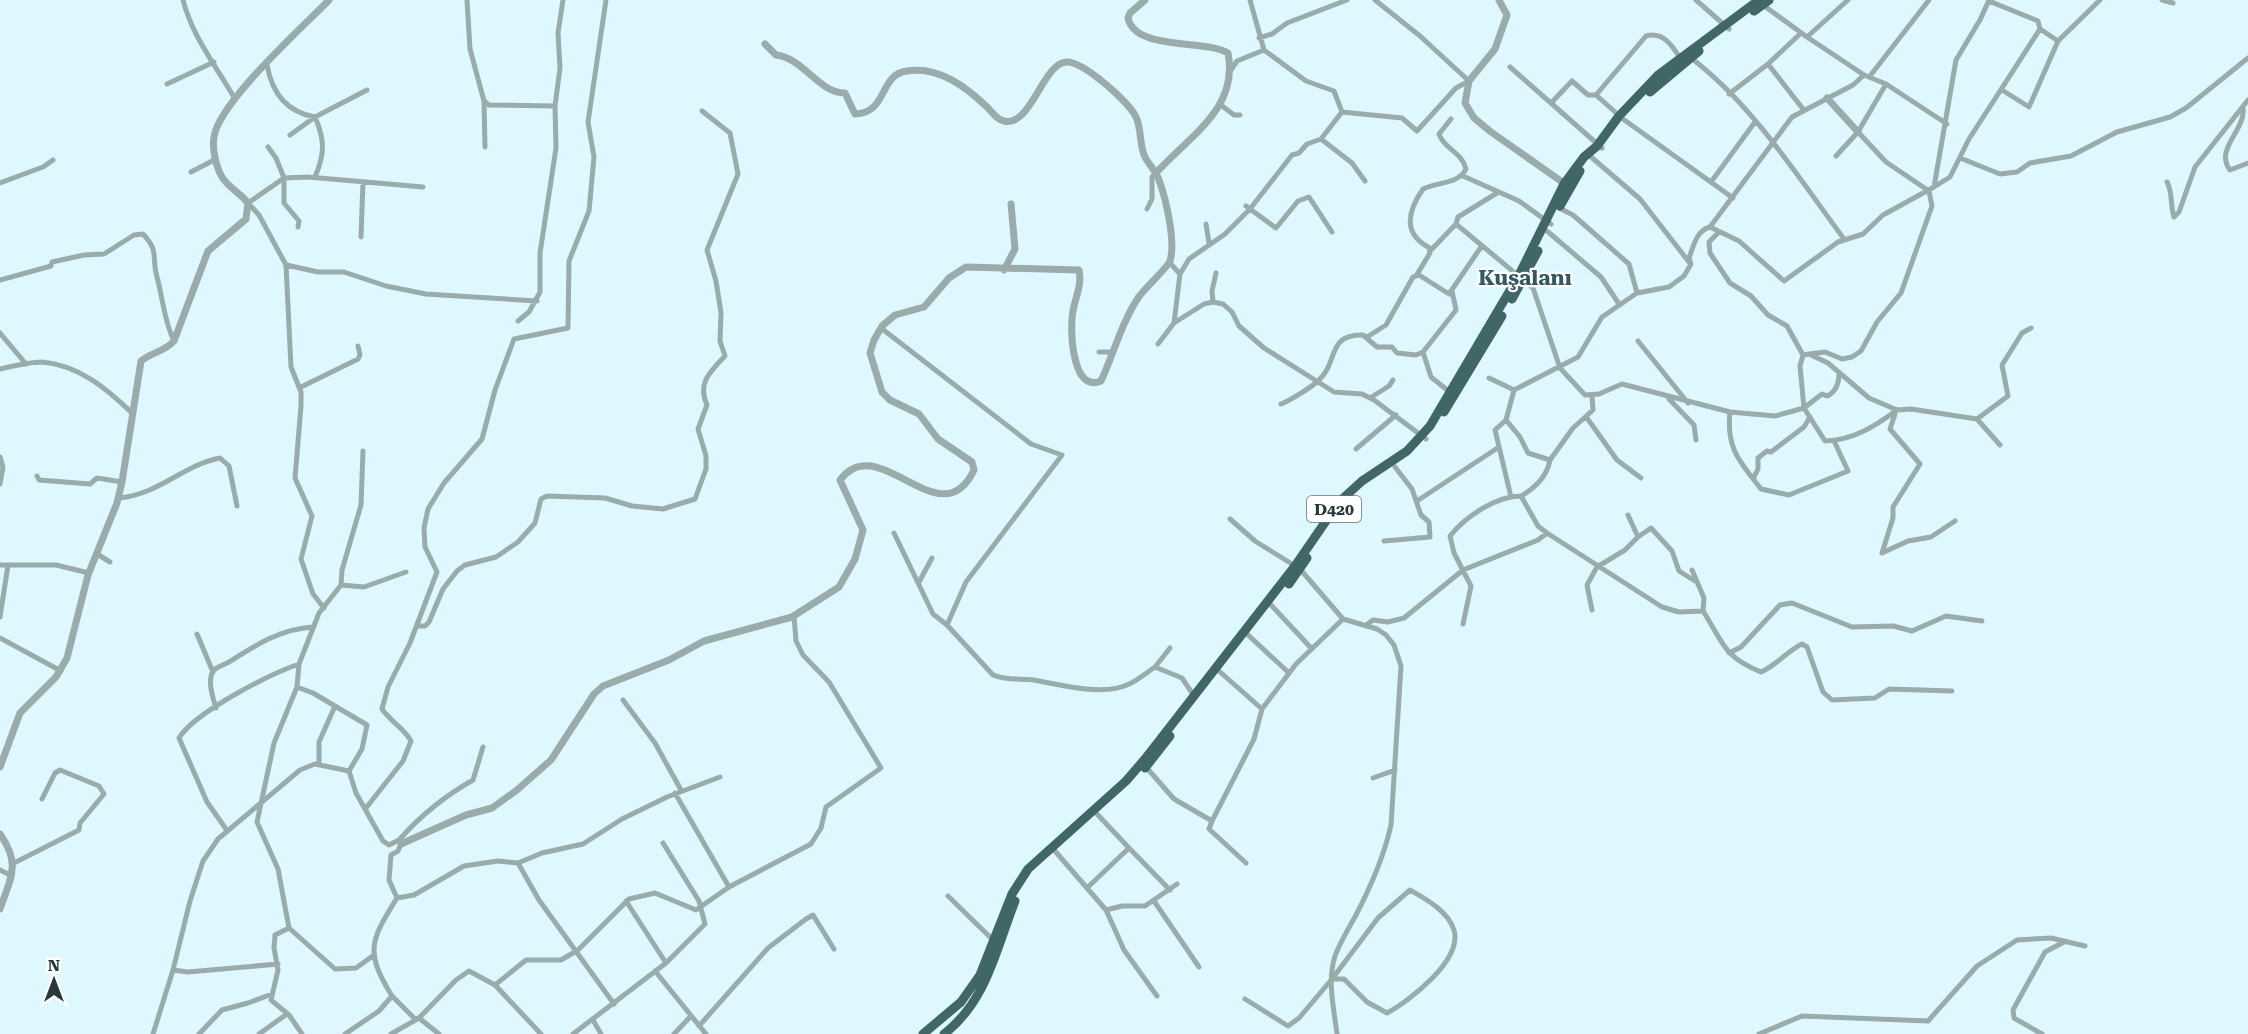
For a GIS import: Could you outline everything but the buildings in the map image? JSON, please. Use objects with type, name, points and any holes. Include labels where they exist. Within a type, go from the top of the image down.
[{"type":"highway","name":"D420","points":[[1548,226],[1567,186],[1590,156],[1600,147],[1621,117],[1681,61],[1762,1]]},
{"type":"highway","name":"D420","points":[[1681,61],[1691,58],[1727,27]]},
{"type":"highway","name":"D420","points":[[944,1034],[958,1022],[979,994],[1022,886],[1030,873],[1146,767],[1271,605],[1344,503],[1362,487],[1395,467],[1424,437],[1522,277],[1584,157],[1600,147]]},
{"type":"highway","name":"D420","points":[[923,1034],[951,1011],[969,992],[980,975],[1012,894],[1028,869],[1126,781],[1298,568],[1325,518],[1348,492],[1424,437]]},
{"type":"street","points":[[183,0],[192,32],[214,62],[235,99]]},
{"type":"street","points":[[324,608],[313,594],[302,559],[312,516],[295,478],[301,406],[299,388],[291,367],[285,290],[286,265],[259,215],[223,179],[216,159],[214,137],[235,99],[329,0]]},
{"type":"street","points":[[467,0],[470,48],[484,101],[485,147]]},
{"type":"street","points":[[518,321],[529,312],[540,292],[540,253],[556,148],[555,106],[560,68],[558,33],[563,0]]},
{"type":"street","points":[[366,808],[403,761],[411,741],[406,732],[391,723],[382,709],[388,687],[417,626],[436,572],[425,547],[424,528],[428,509],[444,483],[482,439],[495,390],[514,339],[568,328],[569,261],[589,211],[594,157],[588,122],[606,0]]},
{"type":"street","points":[[1145,0],[1130,13],[1128,18],[1134,30],[1148,38],[1165,42],[1218,47],[1228,52],[1231,70]]},
{"type":"street","points":[[1250,0],[1264,50],[1306,81],[1334,91],[1342,112]]},
{"type":"street","points":[[1259,38],[1272,34],[1287,23],[1347,0]]},
{"type":"street","points":[[1375,0],[1420,36],[1468,81]]},
{"type":"street","points":[[1342,112],[1402,118],[1416,131],[1456,88],[1468,81],[1495,49],[1507,15],[1499,0]]},
{"type":"street","points":[[1696,0],[1727,27]]},
{"type":"street","points":[[1807,37],[1848,0]]},
{"type":"street","points":[[1511,496],[1495,430],[1506,420],[1514,390],[1519,385],[1560,368],[1578,357],[1602,317],[1619,304],[1637,293],[1669,287],[1684,276],[1691,264],[1689,258],[1697,235],[1710,227],[1792,117],[1867,76],[1929,0]]},
{"type":"street","points":[[1934,187],[1947,124],[1956,60],[1989,0],[2038,21],[2040,29],[2058,41]]},
{"type":"street","points":[[2002,90],[2029,107],[2058,41],[2100,0]]},
{"type":"street","points":[[2162,0],[2173,3]]},
{"type":"street","points":[[1762,1],[1807,37],[1947,124]]},
{"type":"street","points":[[1710,227],[1739,241],[1784,281],[1844,239],[1863,234],[1883,215],[1929,191],[1950,177],[1968,140],[2040,29]]},
{"type":"street","points":[[1729,94],[1768,64],[1801,33]]},
{"type":"street","points":[[1596,95],[1646,36],[1651,34],[1669,40],[1681,61]]},
{"type":"street","points":[[297,687],[367,725],[362,749],[350,771],[356,793],[383,841],[388,845],[466,815],[492,808],[517,790],[551,760],[594,694],[603,686],[669,660],[704,641],[779,623],[839,587],[860,546],[863,530],[840,480],[844,473],[870,465],[883,467],[924,490],[943,494],[953,492],[969,481],[974,470],[972,462],[938,439],[919,414],[890,400],[882,392],[870,353],[881,328],[895,315],[924,307],[949,278],[966,267],[1004,270],[1024,267],[1079,270],[1081,279],[1071,318],[1073,350],[1082,376],[1089,382],[1101,381],[1111,352],[1138,297],[1170,263],[1172,250],[1170,227],[1156,173],[1144,156],[1140,126],[1128,103],[1101,80],[1069,62],[1062,63],[1040,87],[1025,113],[1016,120],[1006,122],[1000,119],[969,90],[947,77],[916,71],[906,71],[895,75],[875,108],[866,114],[855,114],[845,93],[833,93],[801,66],[783,56],[776,55],[765,44]]},
{"type":"street","points":[[1147,209],[1152,199],[1152,177],[1221,105],[1231,70],[1238,61],[1264,50]]},
{"type":"street","points":[[1691,58],[1714,75],[1755,122],[1844,239]]},
{"type":"street","points":[[1960,158],[2000,174],[2017,172],[2030,163],[2071,156],[2117,132],[2170,117],[2186,108],[2248,58]]},
{"type":"street","points":[[167,84],[214,62]]},
{"type":"street","points":[[1768,64],[1803,109]]},
{"type":"street","points":[[267,65],[271,85],[278,96],[301,115],[315,117]]},
{"type":"street","points":[[1510,67],[1600,147]]},
{"type":"street","points":[[1468,81],[1465,103],[1474,118],[1567,186]]},
{"type":"street","points":[[1552,102],[1572,81],[1588,95],[1596,95],[1621,117],[1733,198]]},
{"type":"street","points":[[1836,156],[1858,132],[1886,84]]},
{"type":"street","points":[[290,135],[315,117],[367,90]]},
{"type":"street","points":[[1806,354],[1825,352],[1842,359],[1861,351],[1877,322],[1901,293],[1932,206],[1929,191],[1886,162],[1827,98]]},
{"type":"street","points":[[2167,182],[2171,190],[2171,208],[2174,217],[2179,212],[2194,167],[2248,100]]},
{"type":"street","points":[[484,101],[489,105],[555,106]]},
{"type":"street","points":[[1221,105],[1234,115],[1240,115]]},
{"type":"street","points":[[2243,108],[2234,139],[2224,154],[2226,165],[2230,170],[2248,164]]},
{"type":"street","points":[[417,626],[425,626],[429,622],[443,589],[457,571],[465,565],[496,557],[527,533],[535,523],[541,499],[547,495],[604,498],[632,506],[663,509],[695,499],[706,469],[706,456],[698,429],[706,405],[702,395],[703,384],[725,357],[720,341],[721,313],[716,281],[707,250],[738,174],[730,133],[702,111]]},
{"type":"street","points":[[1174,323],[1180,274],[1189,259],[1225,234],[1292,155],[1299,153],[1307,144],[1322,139],[1342,112]]},
{"type":"street","points":[[315,117],[324,138],[323,158],[315,177]]},
{"type":"street","points":[[1450,119],[1439,134],[1441,141],[1464,161],[1466,169],[1463,176]]},
{"type":"street","points":[[1711,182],[1755,122]]},
{"type":"street","points":[[1322,139],[1352,163],[1365,181]]},
{"type":"street","points":[[268,147],[276,158],[284,178],[284,203],[298,221],[298,227]]},
{"type":"street","points":[[1590,156],[1640,198],[1691,264]]},
{"type":"street","points":[[190,172],[216,159]]},
{"type":"street","points":[[0,183],[43,167],[53,160]]},
{"type":"street","points":[[1367,337],[1386,325],[1430,253],[1429,248],[1409,225],[1419,195],[1430,186],[1463,176],[1519,201],[1548,226],[1600,278],[1619,304]]},
{"type":"street","points":[[0,767],[20,713],[61,671],[72,642],[89,573],[122,482],[141,361],[151,354],[166,350],[174,341],[208,251],[246,219],[248,203],[284,178],[315,177],[423,187]]},
{"type":"street","points":[[361,237],[363,182]]},
{"type":"street","points":[[1429,248],[1432,249],[1445,238],[1456,224],[1458,217],[1497,193]]},
{"type":"street","points":[[1248,207],[1276,228],[1298,201],[1309,197],[1332,232]]},
{"type":"street","points":[[1004,270],[1016,243],[1011,204]]},
{"type":"street","points":[[1559,207],[1573,215],[1629,264],[1637,293]]},
{"type":"street","points":[[1206,224],[1209,243]]},
{"type":"street","points":[[1456,224],[1480,247],[1522,277],[1533,288],[1560,368],[1578,390],[1592,396],[1622,384],[1688,403],[1730,412],[1775,416],[1804,408],[1816,397],[1833,394],[1839,381],[1839,373]]},
{"type":"street","points":[[1719,232],[1709,242],[1722,273],[1730,283],[1751,296],[1768,315],[1787,326],[1806,354],[1828,363],[1869,398],[1897,410],[1911,409],[1977,419],[2000,445]]},
{"type":"street","points":[[0,280],[51,266],[52,262],[84,255],[104,254],[134,235],[143,234],[156,253],[156,275],[162,291],[165,322],[174,341]]},
{"type":"street","points":[[1416,276],[1430,281],[1449,294],[1480,247]]},
{"type":"street","points":[[1170,263],[1180,274]]},
{"type":"street","points":[[286,265],[318,272],[344,272],[386,286],[426,294],[537,301]]},
{"type":"street","points":[[1213,302],[1212,291],[1216,273]]},
{"type":"street","points":[[1281,404],[1318,381],[1344,336],[1364,335],[1377,347],[1392,347],[1397,353],[1416,355],[1423,352],[1456,310],[1452,291]]},
{"type":"street","points":[[1158,344],[1174,323],[1213,302],[1223,304],[1232,312],[1239,326],[1264,348],[1334,392],[1362,394],[1370,398],[1424,437]]},
{"type":"street","points":[[881,328],[1031,444],[1062,455],[966,582],[947,625]]},
{"type":"street","points":[[1977,419],[2008,396],[2002,365],[2022,333],[2031,328]]},
{"type":"street","points":[[0,333],[26,364]]},
{"type":"street","points":[[1638,341],[1688,403]]},
{"type":"street","points":[[299,388],[358,359],[360,355],[358,346]]},
{"type":"street","points":[[1099,352],[1111,352]]},
{"type":"street","points":[[1423,352],[1431,376],[1452,394]]},
{"type":"street","points":[[1806,354],[1800,366],[1804,408],[1825,441],[1835,442],[1855,436],[1897,410]]},
{"type":"street","points":[[0,369],[26,364],[49,364],[89,377],[132,413]]},
{"type":"street","points":[[1489,378],[1514,390]]},
{"type":"street","points":[[1370,398],[1389,386],[1393,380]]},
{"type":"street","points":[[1463,624],[1471,586],[1450,536],[1456,528],[1483,509],[1511,496],[1521,496],[1532,489],[1548,470],[1550,460],[1573,428],[1587,418],[1593,410],[1592,396]]},
{"type":"street","points":[[1668,397],[1694,425],[1696,440]]},
{"type":"street","points":[[1897,410],[1891,420],[1890,429],[1920,464],[1893,507],[1893,518],[1882,553],[1908,541],[1931,537],[1956,521]]},
{"type":"street","points":[[1730,412],[1732,450],[1761,489],[1789,495],[1837,478],[1848,471],[1835,442]]},
{"type":"street","points":[[1356,449],[1396,415]]},
{"type":"street","points":[[1753,479],[1758,469],[1758,458],[1767,451],[1771,452],[1804,427],[1810,417]]},
{"type":"street","points":[[1587,418],[1617,460],[1641,478]]},
{"type":"street","points":[[1506,420],[1520,437],[1528,453],[1550,460]]},
{"type":"street","points":[[1417,501],[1499,447]]},
{"type":"street","points":[[363,451],[361,505],[342,570],[341,585],[313,627],[299,664],[297,687],[274,743],[258,827],[278,869],[289,928],[335,969],[356,968],[374,955]]},
{"type":"street","points":[[0,457],[3,467],[0,484]]},
{"type":"street","points":[[118,498],[144,494],[207,462],[220,458],[229,466],[237,506]]},
{"type":"street","points":[[1384,541],[1430,537],[1429,522],[1421,515],[1412,489],[1395,467]]},
{"type":"street","points":[[37,476],[39,480],[90,484],[97,478],[122,482]]},
{"type":"street","points":[[1521,496],[1538,525],[1598,567],[1662,607],[1679,612],[1703,611]]},
{"type":"street","points":[[1628,515],[1638,537]]},
{"type":"street","points":[[1230,519],[1255,541],[1298,568],[1343,619],[1366,625],[1386,635],[1394,645],[1401,666],[1394,806],[1387,844],[1369,891],[1335,956],[1332,979],[1337,1034]]},
{"type":"street","points":[[1592,610],[1587,585],[1598,567],[1625,550],[1651,528],[1672,551],[1679,571],[1695,581]]},
{"type":"street","points":[[894,533],[933,614],[947,625],[986,670],[1003,679],[1032,680],[1073,688],[1115,688],[1128,685],[1155,667],[1170,648]]},
{"type":"street","points":[[1366,625],[1373,620],[1388,622],[1404,618],[1463,570],[1538,540],[1547,533]]},
{"type":"street","points":[[1255,541],[1257,548]]},
{"type":"street","points":[[97,554],[110,562]]},
{"type":"street","points":[[919,582],[932,558]]},
{"type":"street","points":[[0,565],[56,565],[89,573]]},
{"type":"street","points":[[0,617],[8,565]]},
{"type":"street","points":[[1692,570],[1704,598],[1703,611],[1716,636],[1745,666],[1761,672],[1802,644],[1807,647],[1823,692],[1832,700],[1875,698],[1889,689],[1952,691]]},
{"type":"street","points":[[341,585],[364,587],[406,572]]},
{"type":"street","points":[[1729,652],[1741,647],[1780,605],[1792,603],[1852,627],[1893,626],[1912,631],[1946,616],[1982,621]]},
{"type":"street","points":[[1271,605],[1312,649]]},
{"type":"street","points":[[495,985],[526,960],[561,960],[575,952],[626,901],[655,892],[696,910],[729,887],[811,844],[821,828],[826,807],[881,768],[829,682],[803,655],[796,641],[794,616]]},
{"type":"street","points":[[1246,862],[1209,829],[1212,821],[1254,739],[1262,709],[1289,673],[1343,619]]},
{"type":"street","points":[[213,672],[259,643],[295,628],[313,627]]},
{"type":"street","points":[[197,634],[213,672],[211,691],[216,708]]},
{"type":"street","points":[[1247,634],[1289,673]]},
{"type":"street","points":[[0,638],[61,671]]},
{"type":"street","points":[[226,829],[207,802],[179,738],[216,708],[268,676],[299,664]]},
{"type":"street","points":[[1155,667],[1182,678],[1194,696]]},
{"type":"street","points":[[1219,671],[1262,709]]},
{"type":"street","points":[[623,700],[655,743],[729,887]]},
{"type":"street","points":[[319,765],[320,742],[335,706]]},
{"type":"street","points":[[397,898],[389,880],[391,855],[398,851],[400,842],[418,817],[445,796],[473,780],[483,747]]},
{"type":"street","points":[[153,1034],[203,861],[226,829],[300,770],[319,765],[350,771]]},
{"type":"street","points":[[1146,767],[1174,799],[1212,821]]},
{"type":"street","points":[[14,863],[79,830],[80,823],[104,794],[99,786],[60,770],[55,773],[42,799]]},
{"type":"street","points":[[1374,778],[1395,770]]},
{"type":"street","points":[[439,1034],[419,1018],[415,1019],[392,996],[382,980],[374,955],[376,931],[397,898],[414,895],[464,866],[498,861],[518,863],[543,853],[583,844],[622,819],[678,791],[720,777]]},
{"type":"street","points":[[1097,814],[1170,890]]},
{"type":"street","points":[[0,834],[12,852],[14,863],[12,876],[0,909]]},
{"type":"street","points":[[573,1034],[666,963],[705,924],[701,906],[663,843]]},
{"type":"street","points":[[1088,887],[1129,848]]},
{"type":"street","points":[[1055,851],[1106,910],[1124,950],[1157,996]]},
{"type":"street","points":[[518,863],[539,900],[614,1004]]},
{"type":"street","points":[[0,870],[12,876]]},
{"type":"street","points":[[1106,910],[1122,906],[1145,906],[1177,884]]},
{"type":"street","points":[[1245,999],[1288,1026],[1299,1018],[1332,979],[1378,918],[1410,890],[1444,914],[1455,931],[1454,948],[1436,975],[1405,1003],[1387,1013],[1367,1002],[1344,980],[1332,979]]},
{"type":"street","points":[[948,896],[994,942]]},
{"type":"street","points":[[626,901],[666,963]]},
{"type":"street","points":[[1154,901],[1199,967]]},
{"type":"street","points":[[699,1026],[777,938],[813,915],[834,949]]},
{"type":"street","points":[[289,928],[276,935],[274,948],[278,964],[272,994],[274,1005],[287,1014],[302,1034]]},
{"type":"street","points":[[1759,1034],[1802,1016],[1928,1021],[1977,966],[2017,940],[2050,939],[2085,946]]},
{"type":"street","points":[[2042,1034],[2013,1018],[2013,1010],[2044,952],[2064,942]]},
{"type":"street","points":[[173,970],[188,972],[278,964]]},
{"type":"street","points":[[391,1034],[419,1018],[456,980],[469,971],[495,985],[541,1034]]},
{"type":"street","points":[[655,971],[706,1034]]},
{"type":"street","points":[[199,1034],[222,1010],[248,1004],[272,994]]},
{"type":"street","points":[[345,1034],[379,1011],[392,996]]},
{"type":"street","points":[[259,1034],[287,1014]]},
{"type":"street","points":[[674,1034],[690,1017]]},
{"type":"street","points":[[593,1020],[601,1034]]},
{"type":"district","name":"Kuşalanı","points":[[1525,278]]}]
